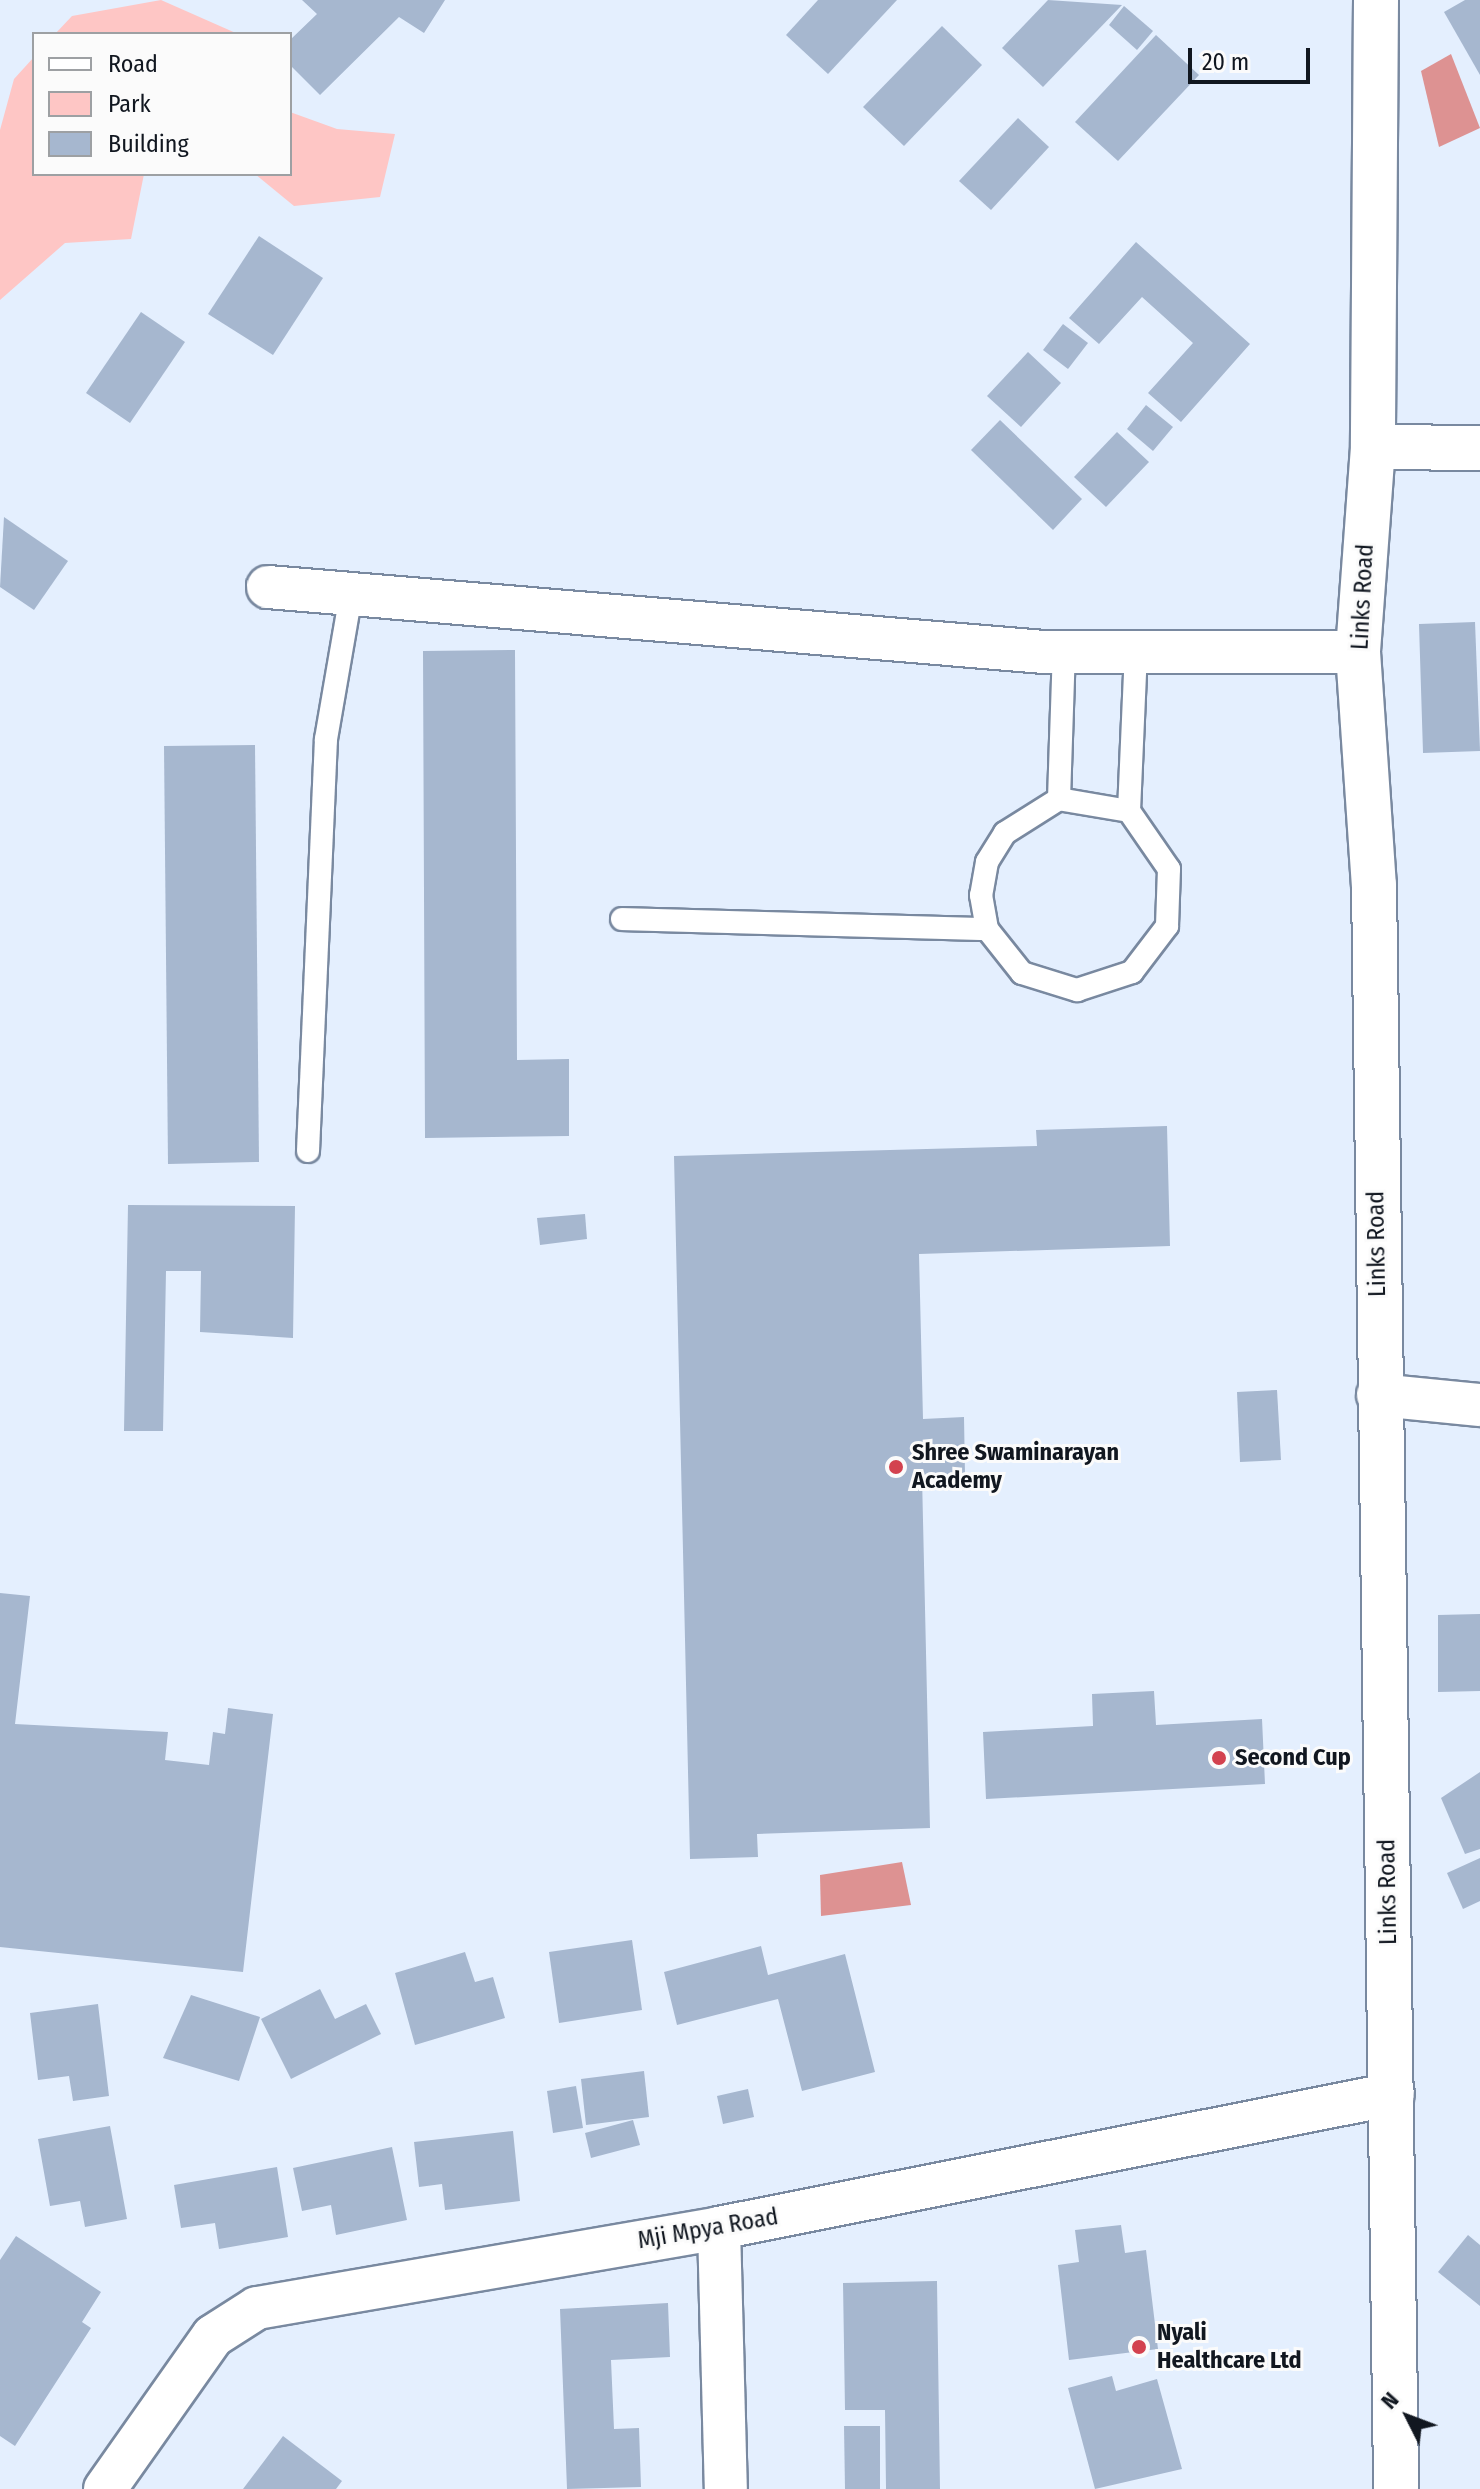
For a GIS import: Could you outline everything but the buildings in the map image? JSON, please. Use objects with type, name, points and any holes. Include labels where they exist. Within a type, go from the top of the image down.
[{"type":"main road","name":"Links Road","points":[[1376,0],[1373,447],[1358,652],[1374,885],[1378,1395],[1393,2094],[1396,2489]]},
{"type":"main road","points":[[1373,447],[1480,448]]},
{"type":"street","points":[[268,587],[1064,651],[1358,652]]},
{"type":"street","points":[[1378,1395],[1480,1405]]},
{"type":"street","name":"Mji Mpya Road","points":[[105,2489],[213,2336],[257,2308],[719,2228],[1393,2094]]},
{"type":"street","points":[[719,2228],[726,2489]]},
{"type":"lane","points":[[308,1151],[326,739],[351,594]]},
{"type":"lane","points":[[1059,799],[1064,651]]},
{"type":"lane","points":[[1129,811],[1059,799],[1005,833],[987,862],[981,895],[987,929],[1022,973],[1077,990],[1132,972],[1167,926],[1169,869],[1129,811],[1136,653]]},
{"type":"lane","points":[[622,919],[987,929]]},
{"type":"green space","points":[[161,0],[233,32],[57,32],[72,16]]},
{"type":"green space","points":[[32,59],[32,176],[144,176],[131,239],[65,243],[0,300],[0,130],[14,79]]},
{"type":"green space","points":[[292,113],[337,129],[395,134],[380,197],[294,206],[257,176],[292,176]]},
{"type":"shaded area","points":[[1451,54],[1480,128],[1439,147],[1421,71]]},
{"type":"shaded area","points":[[902,1862],[911,1905],[821,1916],[820,1875]]},
{"type":"place","name":"Shree Swaminarayan Academy","points":[[896,1467]]},
{"type":"place","name":"Second Cup","points":[[1219,1758]]},
{"type":"place","name":"Nyali Healthcare Ltd","points":[[1139,2347]]}]
